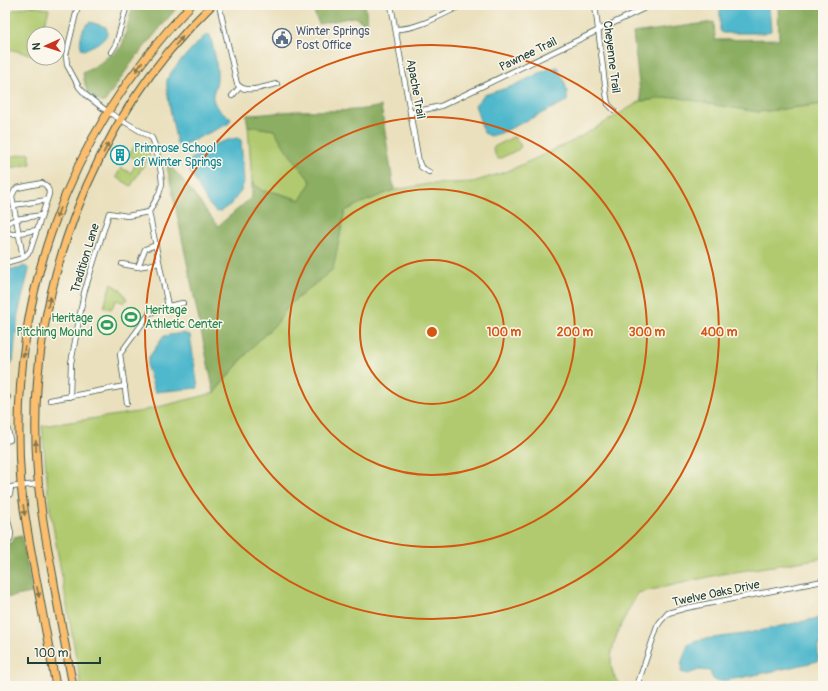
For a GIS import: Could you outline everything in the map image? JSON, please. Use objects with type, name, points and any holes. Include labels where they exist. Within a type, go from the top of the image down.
[{"type":"main road","points":[[56,686],[31,554],[21,486],[19,424],[20,385],[25,340],[35,288],[49,238],[72,177],[108,112],[142,62],[167,31],[191,5]]},
{"type":"main road","points":[[73,686],[46,542],[38,484],[36,443],[37,384],[41,348],[51,292],[65,243],[81,200],[101,156],[121,120],[142,87],[158,66],[179,40],[212,5]]},
{"type":"street","points":[[78,5],[66,55],[66,65],[79,87],[87,96],[108,112],[152,138],[156,148],[162,184],[159,194],[149,212],[168,306]]},
{"type":"street","points":[[112,52],[116,44],[126,5]]},
{"type":"street","points":[[219,5],[237,84],[244,89],[277,84]]},
{"type":"street","name":"Apache Trail","points":[[391,5],[419,162],[421,167],[429,172]]},
{"type":"street","points":[[396,30],[418,26],[462,5]]},
{"type":"street","name":"Cheyenne Trail","points":[[595,5],[608,104],[614,110]]},
{"type":"street","name":"Pawnee Trail","points":[[410,112],[441,106],[651,5]]},
{"type":"street","points":[[232,96],[240,87]]},
{"type":"street","points":[[5,263],[23,258],[30,251],[49,194],[48,188],[42,183],[17,188],[12,196],[23,258]]},
{"type":"street","points":[[14,205],[47,200]]},
{"type":"street","name":"Tradition Lane","points":[[70,396],[71,364],[84,293],[109,213],[127,216],[149,212]]},
{"type":"street","points":[[37,230],[9,234],[6,227],[8,222],[16,219],[42,215]]},
{"type":"street","points":[[138,267],[145,249],[156,245]]},
{"type":"street","points":[[122,264],[138,267],[159,264]]},
{"type":"street","points":[[127,403],[120,354],[150,313],[168,306],[183,303]]},
{"type":"street","points":[[50,400],[125,386]]},
{"type":"street","points":[[5,414],[7,440]]},
{"type":"street","points":[[5,502],[6,497],[10,494],[11,487],[38,484]]},
{"type":"street","points":[[5,507],[11,533],[10,540],[5,542]]},
{"type":"street","name":"Twelve Oaks Drive","points":[[637,686],[657,627],[668,613],[686,608],[823,581]]},
{"type":"street","points":[[5,669],[8,686]]},
{"type":"green space","points":[[133,5],[179,5],[132,62],[104,103],[90,95],[86,88],[83,73],[99,64],[121,47]]},
{"type":"green space","points":[[311,5],[365,5],[368,25],[354,17],[319,24]]},
{"type":"green space","points":[[778,5],[823,5],[823,104],[759,112],[676,97],[641,101],[633,33],[714,22],[715,40],[779,39]]},
{"type":"green space","points":[[30,6],[49,9],[44,26],[26,26],[26,53],[5,48],[5,16],[14,10]]},
{"type":"green space","points":[[676,97],[759,112],[823,104],[823,558],[722,574],[638,593],[617,633],[611,656],[611,666],[615,679],[621,686],[81,686],[49,503],[42,426],[138,412],[214,393],[253,346],[277,323],[289,305],[333,269],[345,211],[394,190],[429,184],[473,182],[508,171],[573,141],[641,101]]},
{"type":"green space","points":[[381,106],[394,190],[345,211],[333,269],[289,305],[277,323],[253,346],[214,393],[166,161],[182,179],[218,226],[252,197],[252,182],[262,191],[274,192],[300,200],[311,182],[287,151],[274,130],[248,126],[246,115],[295,111],[359,110]]},
{"type":"green space","points":[[248,126],[274,130],[302,169],[311,182],[301,200],[274,192],[262,191],[252,182]]},
{"type":"green space","points":[[513,137],[516,138],[521,146],[519,149],[499,159],[497,158],[493,150],[494,147]]},
{"type":"green space","points":[[137,142],[150,149],[151,153],[131,186],[116,177],[121,168],[131,173],[136,160],[129,155]]},
{"type":"green space","points":[[29,153],[31,164],[11,168],[9,157]]},
{"type":"green space","points":[[111,283],[121,290],[127,299],[124,303],[117,300],[111,309],[104,307]]},
{"type":"green space","points":[[22,536],[32,593],[5,598],[5,545],[12,542],[13,538]]},
{"type":"water","points":[[724,5],[769,5],[771,31],[763,33],[722,33],[720,30],[720,9]]},
{"type":"water","points":[[90,22],[106,27],[107,32],[101,42],[84,50],[82,49],[80,42],[83,30]]},
{"type":"water","points":[[206,35],[210,35],[217,67],[217,82],[213,96],[214,103],[218,109],[231,119],[228,124],[181,146],[177,144],[169,101],[167,80],[178,63]]},
{"type":"water","points":[[558,67],[566,88],[567,101],[501,133],[491,136],[484,133],[475,105],[484,95],[513,86],[548,69]]},
{"type":"water","points":[[237,138],[241,140],[244,182],[241,191],[231,204],[221,211],[216,212],[207,202],[186,164],[210,147]]},
{"type":"water","points":[[24,266],[29,270],[18,314],[13,361],[9,366],[7,365],[5,357],[5,272],[10,269],[18,269]]},
{"type":"water","points":[[182,333],[190,335],[198,388],[155,392],[147,367],[149,357],[164,336]]},
{"type":"water","points":[[823,617],[823,644],[818,645],[818,661],[721,681],[716,681],[712,677],[710,671],[699,670],[688,674],[681,672],[682,661],[688,645],[696,640],[744,634]]},
{"type":"place","name":"Winter Springs Post Office","points":[[282,38]]},
{"type":"place","name":"Primrose School of Winter Springs","points":[[120,155]]},
{"type":"place","name":"Heritage Athletic Center","points":[[131,317]]},
{"type":"place","name":"Heritage Pitching Mound","points":[[107,325]]}]
